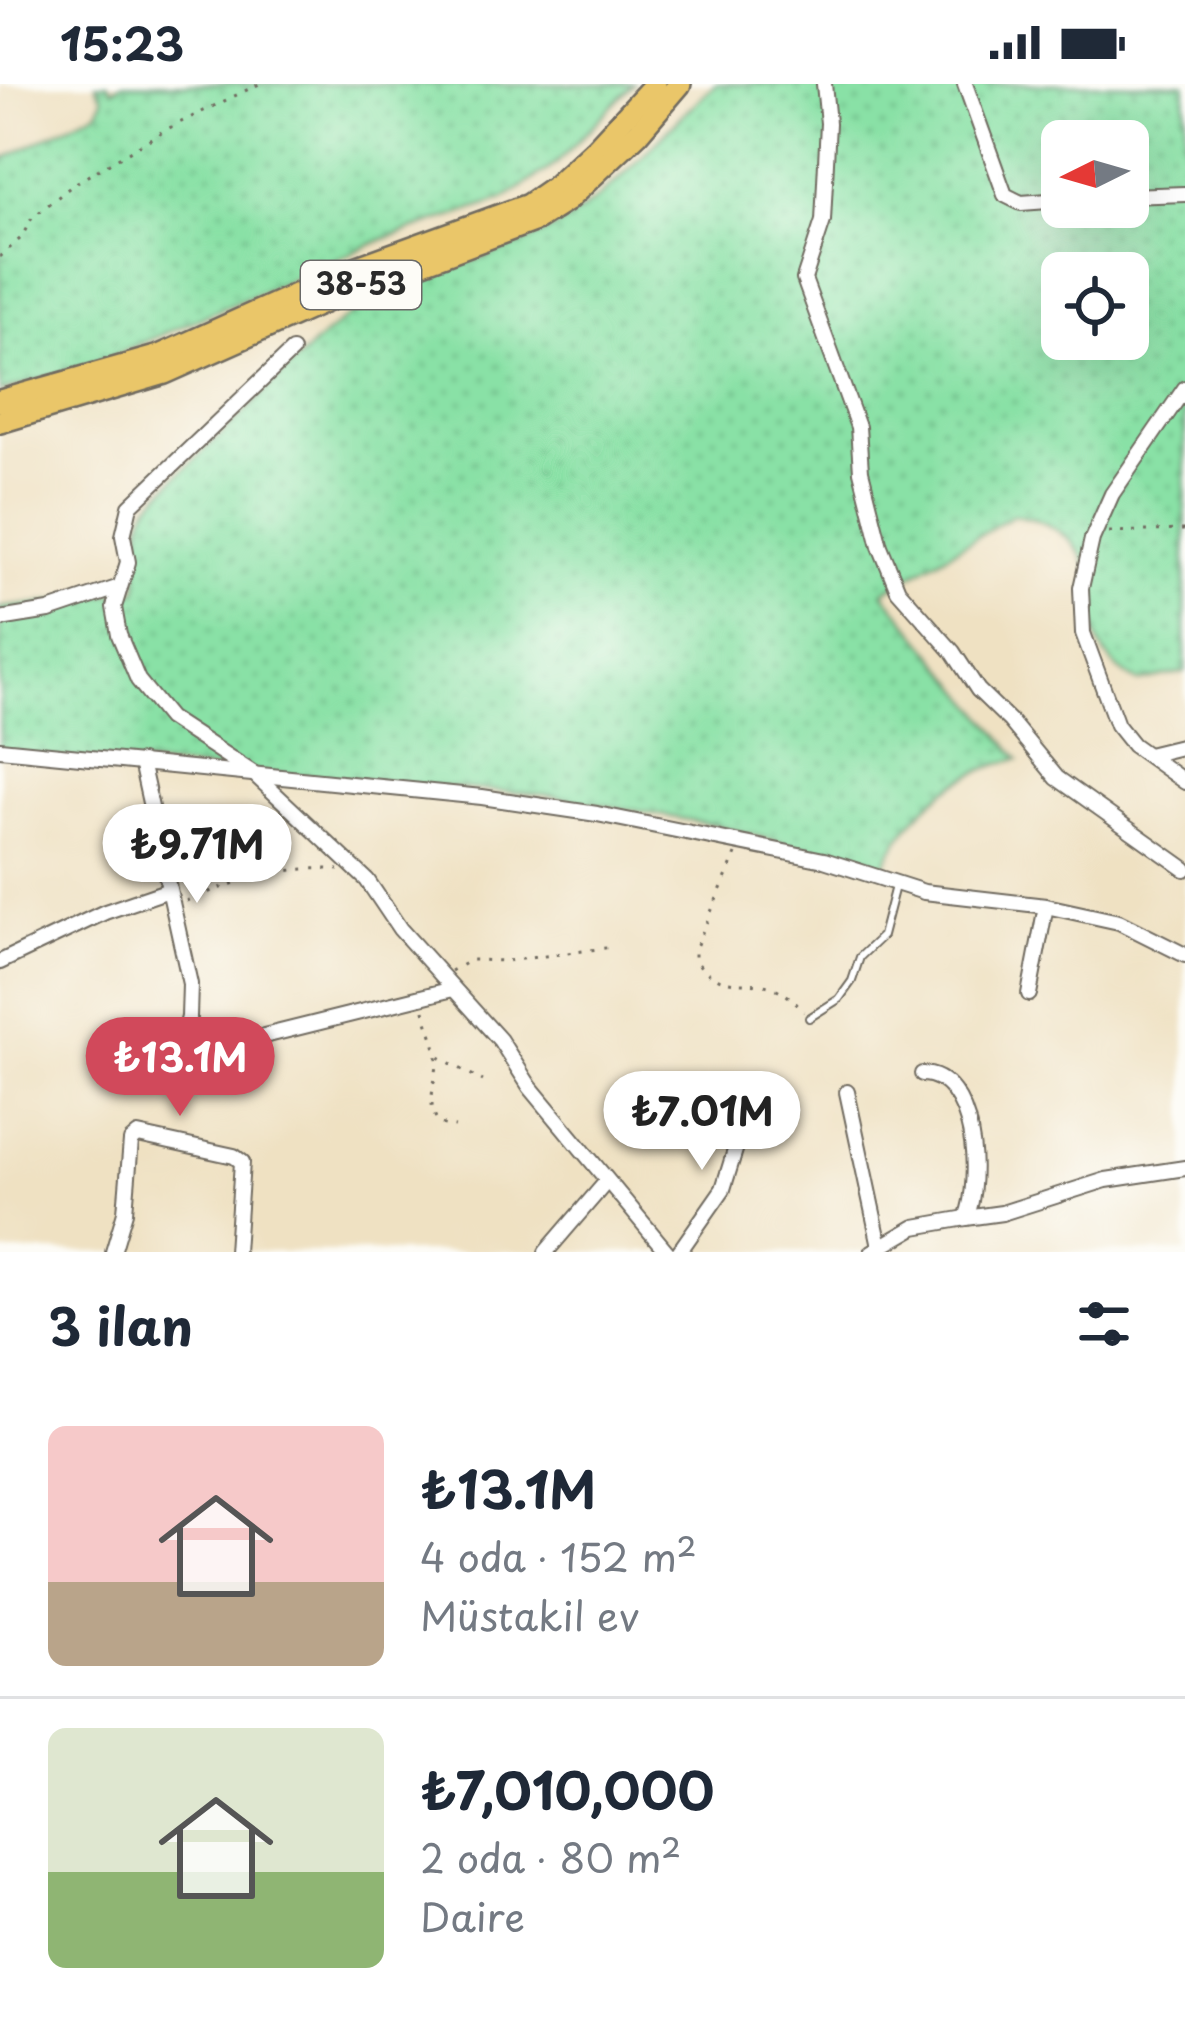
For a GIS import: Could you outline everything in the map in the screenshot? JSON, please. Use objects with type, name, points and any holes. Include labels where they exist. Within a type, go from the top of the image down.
[{"type":"main road","name":"38-53","points":[[0,401],[159,356],[355,268],[528,205],[610,134],[655,84]]},
{"type":"main road","name":"38-53","points":[[0,422],[165,373],[362,285],[536,220],[566,201],[638,133],[680,84]]},
{"type":"street","points":[[824,84],[828,123],[823,221],[804,279],[858,427],[861,471],[880,546],[898,590],[1057,778],[1185,869]]},
{"type":"street","points":[[965,84],[1005,195],[1021,203],[1041,202]]},
{"type":"street","points":[[1149,195],[1185,194]]},
{"type":"street","points":[[292,351],[130,506],[124,536],[128,562],[114,607],[119,635],[138,680],[170,718],[253,773],[359,873],[400,929],[500,1040],[530,1087],[667,1252]]},
{"type":"street","points":[[1185,388],[1112,494],[1095,532],[1081,588],[1083,634],[1117,725],[1185,782]]},
{"type":"street","points":[[0,619],[49,611],[117,588]]},
{"type":"street","points":[[1148,755],[1185,746]]},
{"type":"street","points":[[0,749],[482,797],[742,841],[824,860],[925,892],[1046,906],[1119,922],[1185,956]]},
{"type":"street","points":[[141,762],[190,984],[181,1049]]},
{"type":"street","points":[[0,962],[105,912],[169,890]]},
{"type":"street","points":[[1028,994],[1046,906]]},
{"type":"street","points":[[265,1036],[421,997],[448,984]]},
{"type":"street","points":[[922,1074],[940,1077],[954,1090],[973,1141],[976,1180],[966,1218]]},
{"type":"street","points":[[847,1092],[876,1249],[915,1227],[1002,1213],[1106,1180],[1185,1168]]},
{"type":"street","points":[[679,1252],[723,1189],[748,1106]]},
{"type":"street","points":[[113,1252],[125,1212],[130,1141],[138,1135],[235,1156],[242,1162],[236,1252]]},
{"type":"street","points":[[546,1252],[608,1181]]},
{"type":"lane","points":[[809,1018],[839,999],[852,981],[857,962],[882,936],[895,883]]},
{"type":"path","points":[[0,257],[21,238],[32,218],[74,184],[165,130],[259,84]]},
{"type":"path","points":[[1095,532],[1185,530]]},
{"type":"path","points":[[742,841],[695,949],[695,960],[720,980],[741,986],[770,985],[788,995],[809,1018]]},
{"type":"path","points":[[172,906],[243,878],[277,871],[310,868],[359,873]]},
{"type":"path","points":[[448,984],[454,968],[471,960],[507,961],[613,947]]},
{"type":"path","points":[[421,997],[438,1056],[431,1088],[434,1117],[440,1124],[455,1127]]},
{"type":"path","points":[[438,1056],[483,1081]]},
{"type":"green space","points":[[96,84],[108,84],[112,90],[123,84],[633,84],[555,165],[503,200],[384,239],[105,359],[0,392],[0,161],[98,111],[103,98]]},
{"type":"green space","points":[[716,84],[1185,84],[1185,672],[1138,682],[1112,663],[1096,636],[1093,586],[1083,558],[1054,528],[1028,518],[1013,515],[883,592],[1019,759],[974,774],[937,797],[906,830],[882,870],[716,825],[547,795],[0,753],[0,608],[137,591],[147,508],[326,334],[383,295],[546,233],[608,189]]}]
